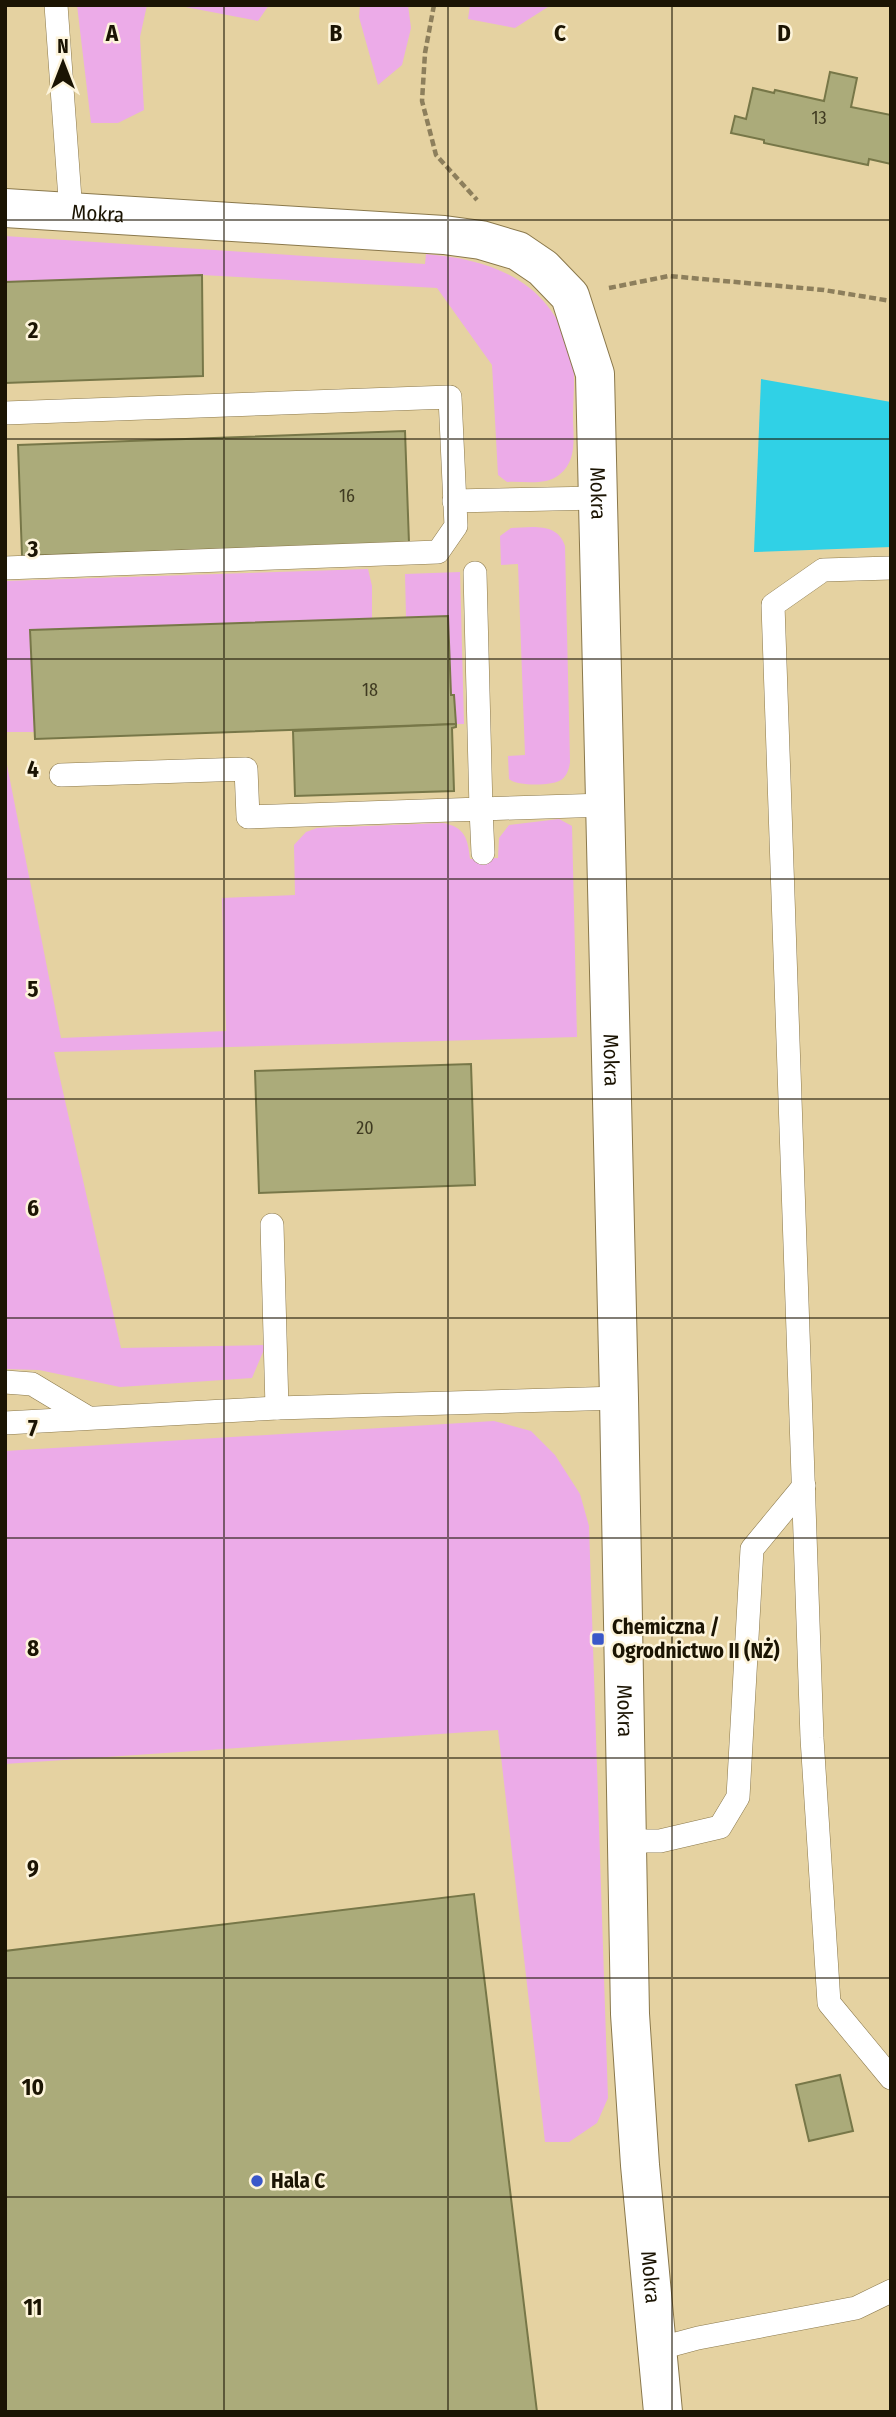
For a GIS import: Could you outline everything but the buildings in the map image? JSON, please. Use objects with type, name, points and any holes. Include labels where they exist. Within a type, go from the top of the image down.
[{"type":"street","name":"Mokra","points":[[5,208],[444,234],[481,240],[518,251],[543,268],[570,296],[595,374],[631,2025],[640,2165],[663,2412]]},
{"type":"lane","points":[[56,5],[71,214]]},
{"type":"lane","points":[[5,413],[450,397],[456,526],[438,552],[5,568]]},
{"type":"lane","points":[[454,501],[598,498]]},
{"type":"lane","points":[[891,568],[823,570],[773,605],[813,1738],[829,2003],[891,2078]]},
{"type":"lane","points":[[475,573],[482,853]]},
{"type":"lane","points":[[61,775],[246,769],[248,817],[605,804]]},
{"type":"lane","points":[[272,1225],[277,1408]]},
{"type":"lane","points":[[5,1382],[32,1384],[87,1417]]},
{"type":"lane","points":[[5,1423],[277,1408],[619,1398]]},
{"type":"lane","points":[[626,1840],[660,1840],[720,1826],[738,1797],[752,1549],[804,1486]]},
{"type":"lane","points":[[657,2349],[698,2338],[856,2308],[891,2291]]},
{"type":"path","points":[[434,5],[425,53],[422,101],[436,155],[480,202]]},
{"type":"path","points":[[570,296],[669,276],[824,290],[891,301]]},
{"type":"shaded area","points":[[77,5],[147,5],[140,37],[144,110],[118,123],[91,123]]},
{"type":"shaded area","points":[[175,5],[269,5],[258,21]]},
{"type":"shaded area","points":[[360,5],[408,5],[411,28],[402,65],[378,85],[359,17]]},
{"type":"shaded area","points":[[470,5],[551,5],[515,28],[468,19]]},
{"type":"shaded area","points":[[5,236],[425,264],[426,254],[476,262],[498,270],[536,293],[563,332],[574,371],[574,440],[569,463],[559,475],[547,481],[507,482],[498,475],[492,365],[437,288],[202,275],[5,282]]},
{"type":"shaded area","points":[[511,528],[550,529],[561,538],[565,546],[570,762],[564,778],[548,784],[533,785],[509,779],[508,756],[525,755],[518,564],[501,565],[500,536]]},
{"type":"shaded area","points":[[368,569],[372,586],[372,618],[31,630],[34,732],[5,732],[5,581]]},
{"type":"shaded area","points":[[460,572],[464,724],[456,724],[454,695],[451,695],[448,616],[406,617],[405,574]]},
{"type":"shaded area","points":[[5,755],[61,1038],[226,1031],[222,898],[295,895],[294,845],[306,832],[317,828],[443,823],[456,828],[464,835],[470,859],[498,858],[499,838],[509,825],[559,819],[572,826],[577,1037],[54,1052],[121,1348],[266,1345],[252,1378],[120,1387],[39,1370],[5,1369]]},
{"type":"shaded area","points":[[494,1421],[531,1431],[555,1455],[580,1494],[589,1526],[608,2098],[597,2123],[569,2142],[545,2142],[498,1730],[5,1764],[5,1451]]},
{"type":"water","points":[[761,379],[891,402],[891,547],[754,552]]},
{"type":"place","name":"Chemiczna / Ogrodnictwo II (NŻ)","points":[[598,1639]]},
{"type":"place","name":"Hala C","points":[[257,2181]]}]
